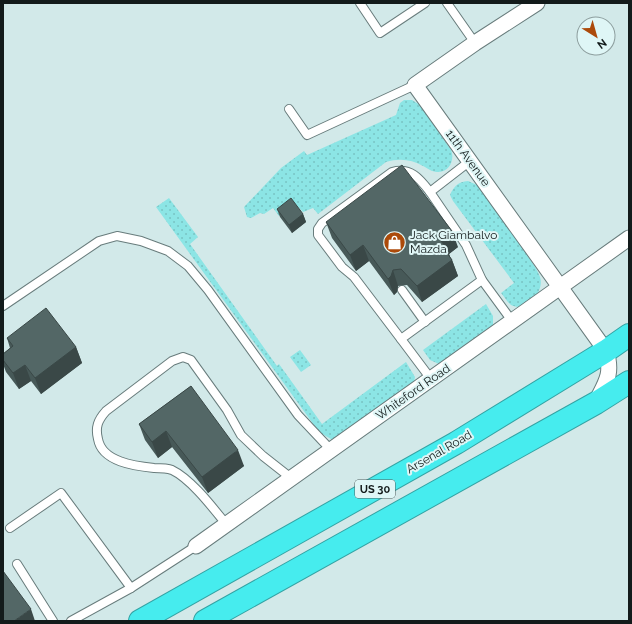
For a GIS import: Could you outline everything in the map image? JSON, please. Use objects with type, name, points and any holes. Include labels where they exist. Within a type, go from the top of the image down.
[{"type":"highway","name":"Arsenal Road","points":[[140,621],[456,443],[606,351],[629,335]]},
{"type":"highway","name":"US 30","points":[[205,621],[596,403],[629,382]]},
{"type":"street","points":[[416,85],[533,4]]},
{"type":"street","name":"11th Avenue","points":[[416,85],[606,351]]},
{"type":"street","name":"Whiteford Road","points":[[196,546],[629,238]]},
{"type":"street","points":[[596,403],[609,376],[610,365],[606,351]]},
{"type":"lane","points":[[360,3],[380,33],[425,3]]},
{"type":"lane","points":[[447,3],[475,43]]},
{"type":"lane","points":[[289,109],[307,135],[416,85]]},
{"type":"lane","points":[[430,192],[470,162]]},
{"type":"lane","points":[[431,379],[354,277],[342,267],[318,235],[318,229],[322,223],[392,172],[400,170],[409,172],[418,177],[466,245],[482,280],[512,321]]},
{"type":"lane","points":[[3,306],[99,241],[117,236],[141,241],[168,251],[188,266],[208,290],[298,415],[321,442],[330,450]]},
{"type":"lane","points":[[401,340],[482,280]]},
{"type":"lane","points":[[402,290],[424,322]]},
{"type":"lane","points":[[226,524],[204,497],[171,469],[121,462],[105,452],[98,442],[96,433],[98,421],[106,411],[172,361],[183,357],[191,360],[227,410],[241,434],[263,456],[291,478]]},
{"type":"lane","points":[[10,528],[61,494],[130,588]]},
{"type":"lane","points":[[71,621],[130,588],[196,546]]},
{"type":"lane","points":[[17,564],[53,621]]},
{"type":"shaded area","points":[[404,100],[412,100],[420,105],[451,150],[452,161],[448,168],[441,172],[437,172],[409,161],[400,160],[386,162],[318,214],[313,208],[303,212],[295,204],[279,216],[273,208],[264,214],[260,213],[251,218],[247,217],[244,207],[281,168],[304,151],[307,155],[396,115],[400,103]]},
{"type":"shaded area","points":[[468,181],[477,185],[517,239],[538,272],[541,283],[540,289],[533,300],[528,304],[517,307],[511,305],[501,293],[514,283],[450,195],[457,185]]},
{"type":"shaded area","points":[[169,198],[198,237],[190,244],[277,366],[279,364],[322,424],[406,362],[415,377],[414,382],[336,442],[319,432],[156,207]]},
{"type":"shaded area","points":[[486,304],[493,316],[493,326],[439,364],[430,360],[423,350]]},
{"type":"shaded area","points":[[300,350],[311,365],[301,372],[290,357]]},
{"type":"building","name":"Jack Giambalvo Mazda","points":[[402,165],[452,231],[440,240],[447,248],[445,250],[452,260],[417,286],[401,269],[393,270],[388,279],[363,245],[350,255],[326,222]]},
{"type":"building","points":[[291,198],[303,214],[289,225],[277,209]]},
{"type":"building","points":[[46,308],[76,347],[35,378],[25,365],[13,373],[3,360],[3,354],[13,346],[7,338]]},
{"type":"building","points":[[191,386],[238,450],[202,477],[166,431],[152,442],[139,424]]},
{"type":"building","points":[[3,571],[31,609],[14,621],[3,621]]},
{"type":"place","name":"Jack Giambalvo Mazda","points":[[395,242]]}]
